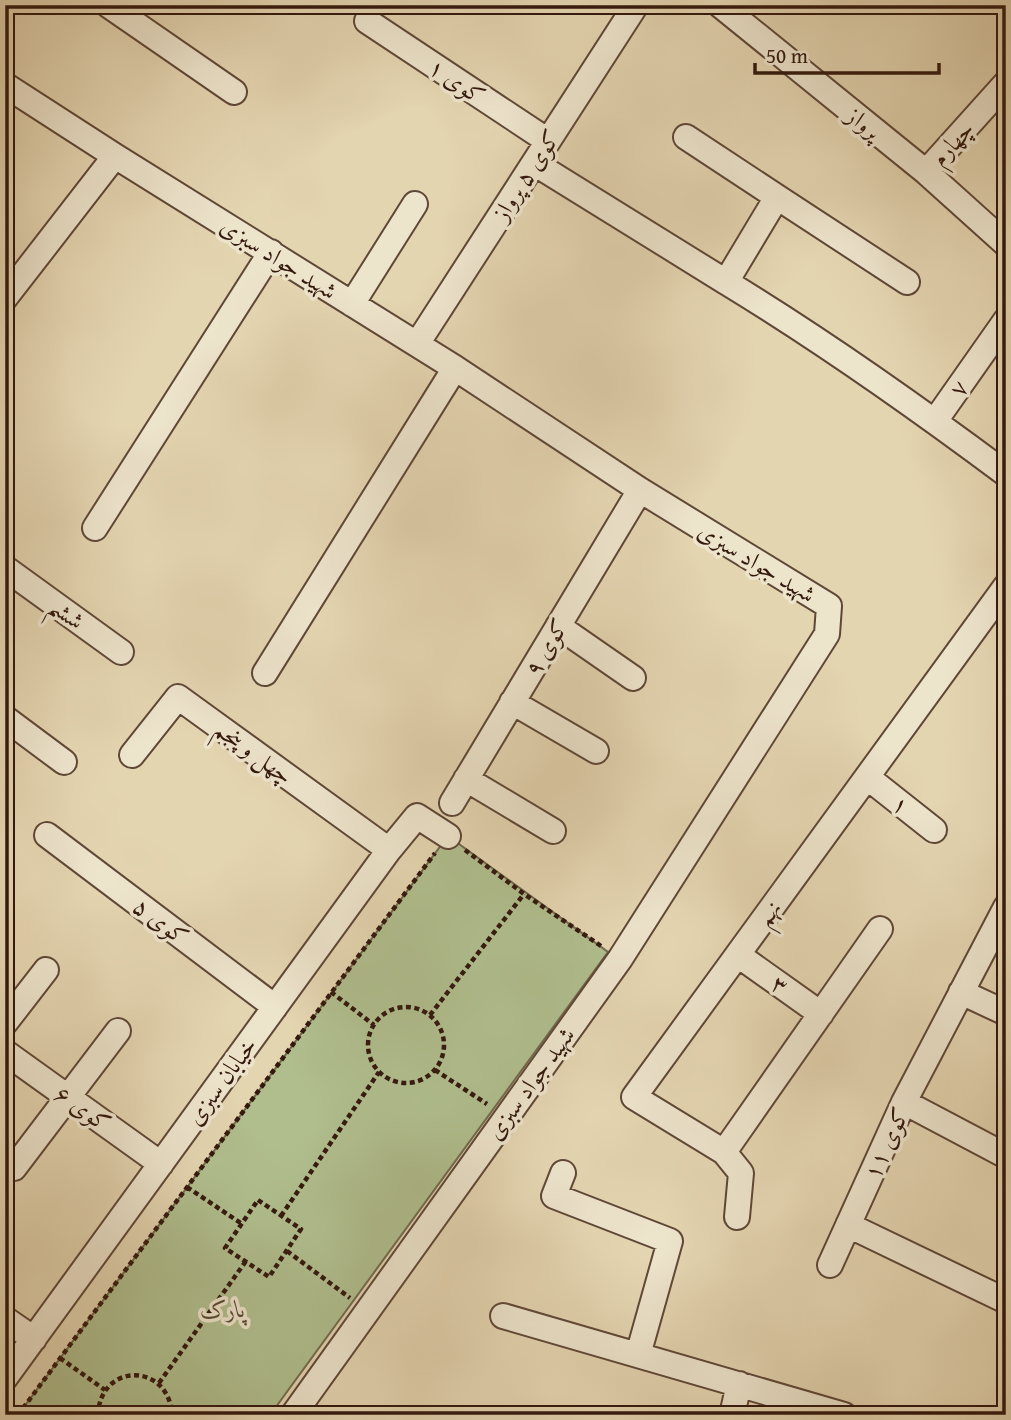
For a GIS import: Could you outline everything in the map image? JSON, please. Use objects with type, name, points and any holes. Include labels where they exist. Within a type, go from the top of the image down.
[{"type":"street","points":[[108,5],[234,92]]},
{"type":"street","name":"کوی ۵ پرواز","points":[[417,344],[636,5]]},
{"type":"street","name":"پرواز","points":[[720,5],[926,172],[1006,244]]},
{"type":"street","name":"کوی ۱","points":[[367,21],[548,141]]},
{"type":"street","name":"چهارم","points":[[926,172],[1006,83]]},
{"type":"street","name":"شهید جواد سبزی","points":[[5,85],[417,344],[640,490],[829,606],[827,634],[620,959],[293,1415]]},
{"type":"street","points":[[686,137],[907,282]]},
{"type":"street","points":[[5,299],[115,156]]},
{"type":"street","points":[[534,163],[781,316],[935,421],[1006,474]]},
{"type":"street","points":[[726,282],[777,197]]},
{"type":"street","points":[[352,304],[415,204]]},
{"type":"street","points":[[95,528],[271,252]]},
{"type":"street","name":"۷","points":[[935,421],[1006,320]]},
{"type":"street","points":[[265,673],[454,368]]},
{"type":"street","name":"کوی ۹","points":[[452,803],[640,490]]},
{"type":"street","name":"ششم","points":[[7,574],[121,652]]},
{"type":"street","name":"نهم","points":[[737,1217],[741,1172],[724,1152],[634,1097],[1006,586]]},
{"type":"street","points":[[558,626],[633,678]]},
{"type":"street","name":"چهل و پنجم","points":[[132,755],[178,697],[389,850]]},
{"type":"street","points":[[512,702],[596,751]]},
{"type":"street","points":[[5,718],[64,762]]},
{"type":"street","name":"۱","points":[[867,777],[934,830]]},
{"type":"street","points":[[466,779],[553,831]]},
{"type":"street","name":"خیابان سبزی","points":[[5,1378],[416,816],[447,836]]},
{"type":"street","name":"کوی ۵","points":[[47,835],[275,1007]]},
{"type":"street","name":"کوی ۱۱","points":[[830,1265],[904,1102],[1006,906]]},
{"type":"street","points":[[724,1152],[880,929]]},
{"type":"street","name":"۳","points":[[738,955],[821,1014]]},
{"type":"street","points":[[5,1023],[46,970]]},
{"type":"street","points":[[961,992],[1006,1013]]},
{"type":"street","points":[[14,1168],[118,1031]]},
{"type":"street","name":"کوی ۶","points":[[5,1052],[161,1164]]},
{"type":"street","points":[[904,1102],[1006,1156]]},
{"type":"street","points":[[563,1173],[554,1196],[670,1241],[638,1354]]},
{"type":"street","points":[[848,1225],[1006,1301]]},
{"type":"street","points":[[503,1316],[844,1415]]},
{"type":"street","points":[[5,1319],[34,1339]]},
{"type":"street","points":[[732,1415],[739,1384]]},
{"type":"path","points":[[18,1415],[447,836],[524,894],[608,951]]},
{"type":"path","points":[[430,1015],[524,894]]},
{"type":"path","points":[[331,992],[374,1025]]},
{"type":"path","points":[[407,1007],[430,1015],[443,1035],[442,1060],[435,1070],[414,1083],[401,1083],[379,1072],[368,1049],[369,1036],[374,1025],[383,1015],[395,1009],[407,1007]]},
{"type":"path","points":[[435,1070],[494,1108]]},
{"type":"path","points":[[281,1216],[379,1072]]},
{"type":"path","points":[[187,1187],[242,1224]]},
{"type":"path","points":[[258,1200],[281,1216],[301,1229],[268,1277],[225,1248],[258,1200]]},
{"type":"path","points":[[286,1251],[355,1301]]},
{"type":"path","points":[[159,1383],[246,1261]]},
{"type":"path","points":[[59,1358],[105,1390]]},
{"type":"path","points":[[98,1415],[99,1401],[105,1390],[124,1376],[136,1375],[159,1383],[172,1404],[172,1415]]},
{"type":"green space","name":"پارک","points":[[448,836],[608,952],[270,1415],[18,1415]]}]
